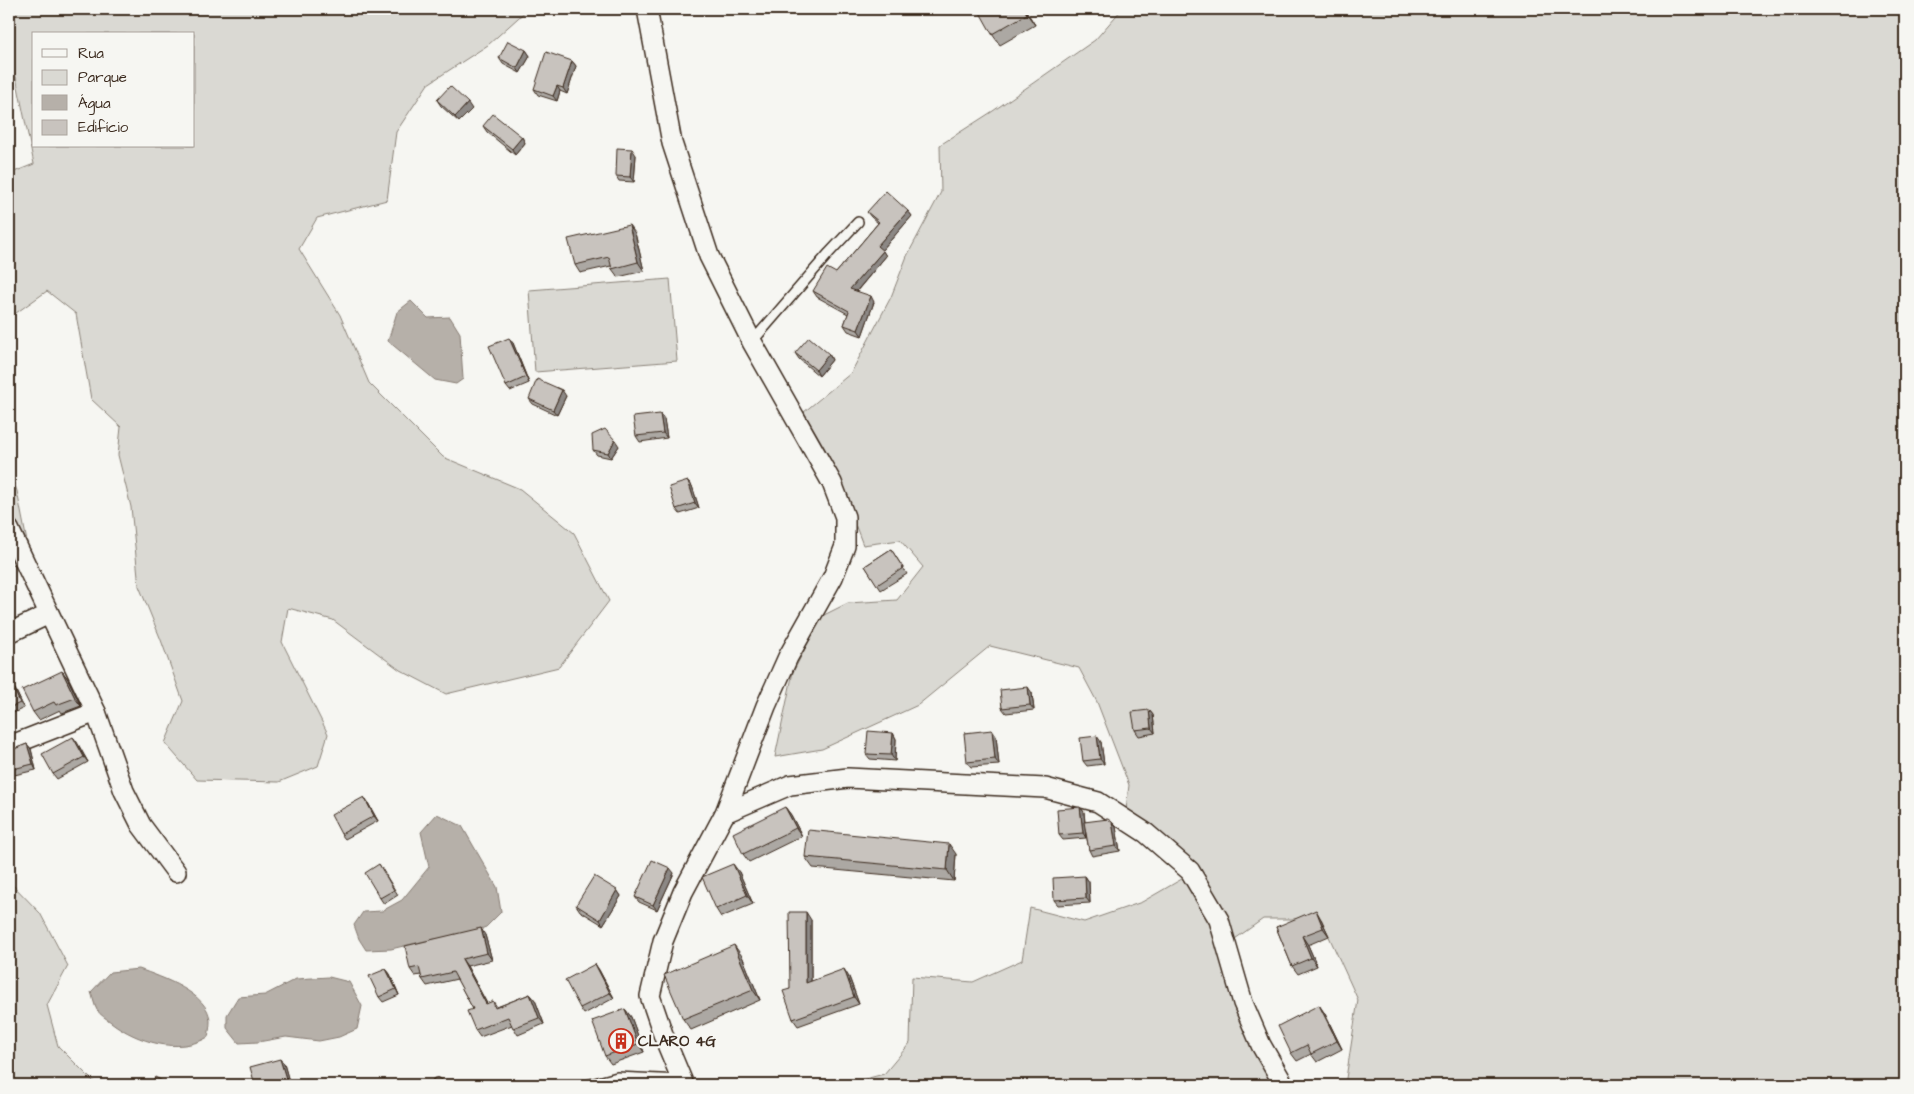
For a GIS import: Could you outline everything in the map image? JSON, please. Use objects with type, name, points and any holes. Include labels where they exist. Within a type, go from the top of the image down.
[{"type":"street","points":[[647,9],[672,142],[709,256],[752,342],[832,484],[845,516],[845,546],[833,577],[788,657],[766,706],[725,813],[683,892],[666,933],[650,996],[664,1038],[682,1082]]},
{"type":"street","points":[[9,529],[96,712],[124,791],[141,825],[176,872]]},
{"type":"street","points":[[9,632],[49,614]]},
{"type":"street","points":[[9,746],[96,712]]},
{"type":"street","points":[[725,813],[790,785],[848,778],[1045,788],[1098,802],[1146,833],[1190,871],[1219,920],[1243,1003],[1261,1045],[1284,1085]]},
{"type":"lane","points":[[752,342],[858,222]]},
{"type":"lane","points":[[586,1085],[617,1076],[682,1082]]},
{"type":"green space","points":[[9,9],[528,9],[488,45],[428,84],[396,132],[387,200],[317,218],[299,249],[340,315],[369,383],[443,457],[520,489],[574,533],[609,601],[559,667],[446,694],[400,670],[333,620],[288,608],[282,642],[328,734],[318,766],[279,782],[197,780],[165,743],[183,701],[139,586],[131,507],[118,455],[121,427],[91,399],[76,314],[47,291],[9,318],[9,174],[34,164],[16,77],[9,66]]},
{"type":"green space","points":[[1122,9],[1905,9],[1905,1085],[1345,1085],[1358,1000],[1321,919],[1263,919],[1225,946],[1278,1085],[842,1085],[884,1074],[910,1043],[912,977],[973,982],[1022,960],[1030,908],[1084,922],[1142,902],[1187,876],[1124,826],[1129,785],[1097,702],[1079,668],[990,646],[918,705],[822,749],[775,757],[793,672],[822,616],[848,603],[897,600],[923,567],[900,540],[863,545],[828,454],[804,412],[851,373],[891,297],[907,256],[941,192],[940,145],[993,111],[1095,40]]},
{"type":"green space","points":[[670,279],[677,361],[535,372],[529,290]]},
{"type":"green space","points":[[9,469],[17,491],[32,567],[9,565]]},
{"type":"green space","points":[[9,881],[40,913],[68,966],[47,1005],[58,1046],[97,1085],[9,1085]]},
{"type":"water","points":[[411,301],[428,318],[450,317],[460,333],[463,379],[456,384],[435,380],[388,341],[397,312]]},
{"type":"water","points":[[437,814],[462,826],[497,887],[501,912],[486,927],[467,934],[391,949],[366,950],[359,939],[354,925],[363,912],[382,911],[402,900],[429,867],[421,832]]},
{"type":"water","points":[[139,969],[171,982],[193,994],[202,1002],[208,1011],[210,1021],[208,1037],[184,1045],[158,1044],[121,1029],[100,1014],[91,992],[110,972]]},
{"type":"water","points":[[329,977],[349,982],[362,1006],[357,1029],[339,1037],[319,1041],[286,1037],[239,1043],[227,1028],[227,1015],[238,997],[265,995],[296,979]]},
{"type":"building","points":[[978,9],[1024,9],[1027,14],[992,34]]},
{"type":"building","points":[[508,41],[526,50],[517,68],[499,58]]},
{"type":"building","points":[[546,52],[572,61],[563,88],[557,86],[553,96],[534,89]]},
{"type":"building","points":[[450,86],[468,103],[455,117],[437,100]]},
{"type":"building","points":[[493,114],[522,137],[512,149],[483,126]]},
{"type":"building","points":[[617,148],[632,149],[630,177],[616,176]]},
{"type":"building","points":[[886,191],[908,211],[877,246],[883,251],[850,289],[871,296],[858,330],[844,325],[849,311],[813,291],[827,268],[836,273],[879,222],[867,212]]},
{"type":"building","points":[[629,225],[638,262],[612,269],[609,257],[575,265],[568,239]]},
{"type":"building","points":[[809,337],[829,354],[816,370],[795,353]]},
{"type":"building","points":[[509,338],[526,377],[506,386],[489,346]]},
{"type":"building","points":[[537,379],[562,390],[553,410],[529,399]]},
{"type":"building","points":[[660,414],[663,433],[636,436],[633,417]]},
{"type":"building","points":[[605,429],[615,440],[608,453],[593,450],[592,435]]},
{"type":"building","points":[[688,481],[695,503],[676,509],[669,487]]},
{"type":"building","points":[[891,549],[903,568],[877,585],[865,566]]},
{"type":"building","points":[[62,671],[75,698],[56,705],[54,702],[33,712],[22,690]]},
{"type":"building","points":[[11,683],[20,703],[9,708],[9,684]]},
{"type":"building","points":[[1028,687],[1030,705],[1002,708],[1000,690]]},
{"type":"building","points":[[1149,710],[1151,728],[1135,730],[1132,712]]},
{"type":"building","points":[[992,730],[995,759],[967,762],[964,733]]},
{"type":"building","points":[[868,731],[893,733],[891,755],[866,754]]},
{"type":"building","points":[[1097,736],[1100,759],[1083,761],[1080,738]]},
{"type":"building","points":[[73,737],[84,757],[53,774],[42,754]]},
{"type":"building","points":[[27,744],[33,764],[9,770],[9,751]]},
{"type":"building","points":[[364,797],[374,816],[341,834],[331,815]]},
{"type":"building","points":[[785,807],[796,828],[743,854],[733,833]]},
{"type":"building","points":[[1080,807],[1083,833],[1059,835],[1057,809]]},
{"type":"building","points":[[1108,819],[1112,822],[1116,846],[1089,850],[1084,822]]},
{"type":"building","points":[[808,830],[949,844],[947,870],[805,857]]},
{"type":"building","points":[[652,860],[670,868],[653,905],[635,897]]},
{"type":"building","points":[[379,864],[394,890],[380,898],[365,873]]},
{"type":"building","points":[[733,864],[747,895],[716,909],[702,877]]},
{"type":"building","points":[[594,876],[617,890],[600,920],[576,905]]},
{"type":"building","points":[[1085,876],[1086,898],[1054,900],[1053,878]]},
{"type":"building","points":[[1316,910],[1323,928],[1302,936],[1311,958],[1292,966],[1276,927]]},
{"type":"building","points":[[789,912],[806,912],[806,983],[844,969],[854,997],[793,1019],[783,991],[790,989]]},
{"type":"building","points":[[481,928],[487,953],[462,959],[486,1004],[493,1001],[495,1008],[530,994],[539,1018],[513,1028],[508,1017],[475,1030],[467,1011],[473,1009],[453,972],[422,979],[419,967],[410,969],[405,946]]},
{"type":"building","points":[[734,945],[753,990],[683,1019],[664,975]]},
{"type":"building","points":[[595,964],[610,993],[580,1008],[565,980]]},
{"type":"building","points":[[386,969],[396,989],[379,997],[369,976]]},
{"type":"building","points":[[1319,1005],[1337,1041],[1311,1054],[1307,1045],[1291,1053],[1278,1026]]},
{"type":"building","name":"CLARO 4G","points":[[625,1009],[638,1044],[605,1056],[592,1021]]},
{"type":"building","points":[[280,1059],[287,1082],[277,1085],[255,1085],[250,1067]]},
{"type":"building","points":[[155,1077],[170,1085],[150,1085]]},
{"type":"place","name":"CLARO 4G","points":[[621,1041]]}]
